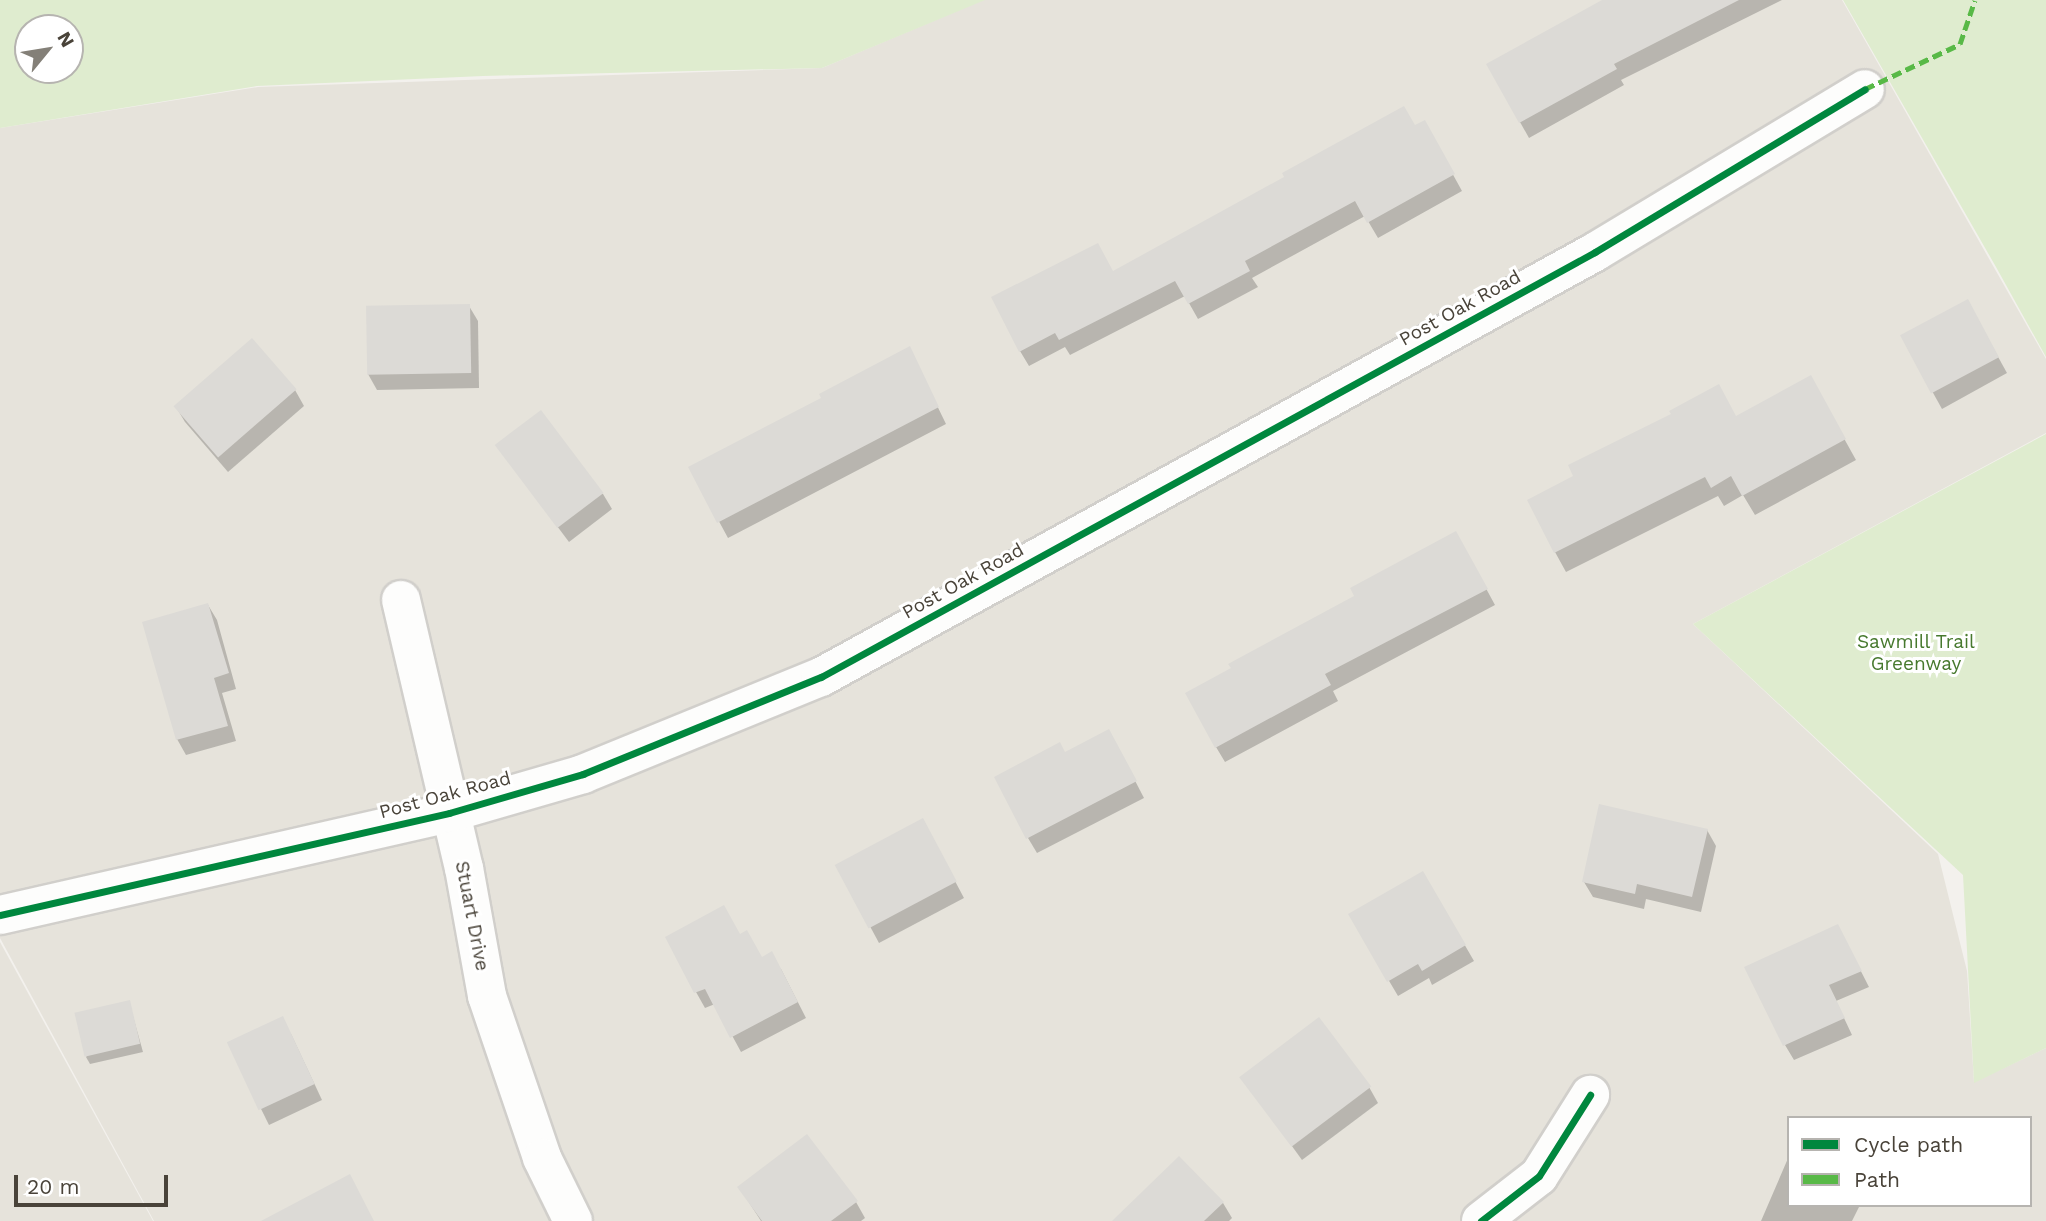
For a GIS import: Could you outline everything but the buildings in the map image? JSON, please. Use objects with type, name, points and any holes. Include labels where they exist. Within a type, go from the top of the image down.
[{"type":"street","name":"Post Oak Road","points":[[0,915],[449,813],[583,774],[821,677],[1595,252],[1865,89]]},
{"type":"street","name":"Stuart Drive","points":[[401,600],[449,813],[464,867],[487,996],[542,1158],[573,1221]]},
{"type":"street","points":[[1481,1221],[1539,1176],[1590,1095]]},
{"type":"shaded area","points":[[983,0],[1842,0],[2046,359],[2046,433],[1693,624],[1938,854],[1967,971],[1974,1082],[2046,1048],[2046,1221],[154,1221],[0,938],[0,128],[258,87],[822,68]]},
{"type":"shaded area","points":[[0,942],[153,1221],[0,1221]]},
{"type":"green space","points":[[0,0],[985,0],[822,68],[483,76],[257,86],[0,128]]},
{"type":"green space","points":[[1843,0],[2046,0],[2046,357],[1996,267]]},
{"type":"green space","name":"Sawmill Trail Greenway","points":[[2046,434],[2046,1048],[1974,1083],[1963,875],[1693,624]]},
{"type":"marked path","points":[[1865,89],[1960,44],[1975,0]]},
{"type":"cycle path","points":[[0,915],[449,813],[583,774],[821,677],[1595,252],[1865,89]]},
{"type":"cycle path","points":[[1481,1221],[1539,1176],[1590,1095]]}]
